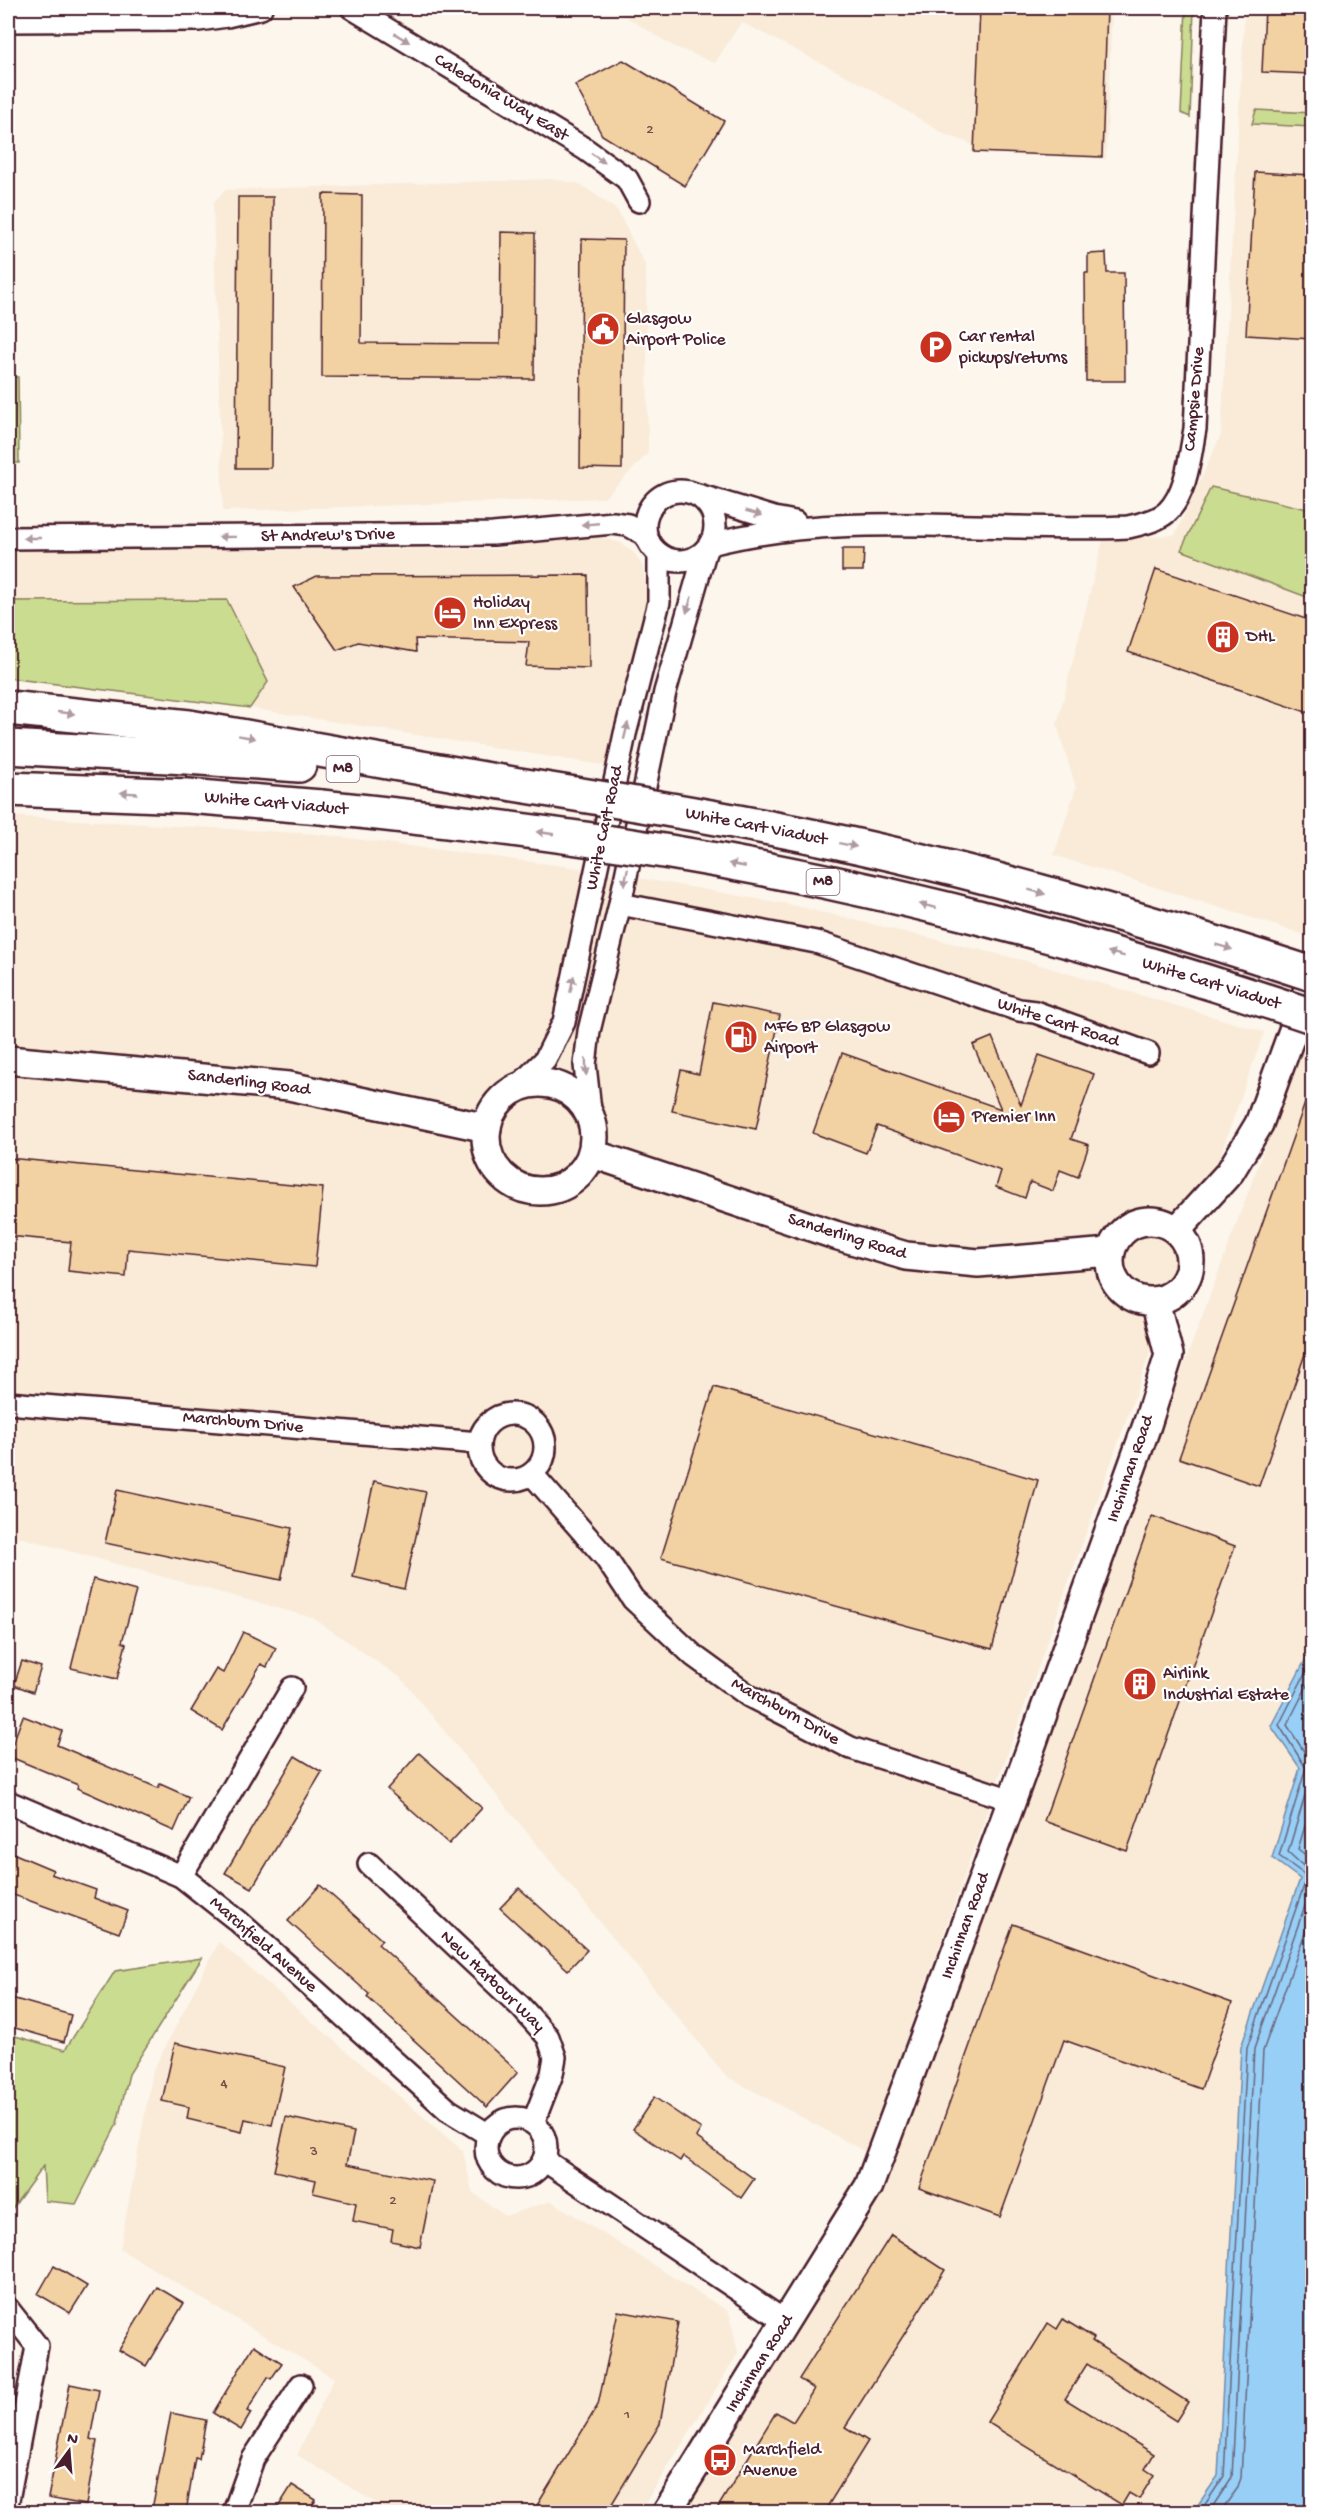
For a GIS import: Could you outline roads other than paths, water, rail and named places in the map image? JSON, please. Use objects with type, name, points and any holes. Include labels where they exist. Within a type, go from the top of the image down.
[{"type":"highway","points":[[8,708],[188,742]]},
{"type":"highway","points":[[8,747],[188,742]]},
{"type":"highway","name":"White Cart Viaduct","points":[[188,742],[501,782],[766,827],[906,858],[1103,910],[1312,976]]},
{"type":"highway","name":"White Cart Viaduct","points":[[8,789],[188,796],[321,807],[535,832],[673,852],[813,879],[941,909],[1121,956],[1312,1016]]},
{"type":"street","points":[[8,21],[199,20],[261,8]]},
{"type":"street","name":"Caledonia Way East","points":[[352,8],[585,149],[627,179],[639,201]]},
{"type":"street","name":"Campsie Drive","points":[[708,546],[754,533],[825,527],[1096,529],[1128,527],[1149,522],[1167,512],[1185,478],[1195,429],[1215,8]]},
{"type":"street","points":[[675,490],[698,495],[712,512],[715,522],[708,546],[693,558],[682,561],[670,560],[659,554],[651,546],[646,535],[644,523],[654,501],[675,490]]},
{"type":"street","name":"Campsie Drive","points":[[698,495],[774,518],[825,527]]},
{"type":"street","name":"St Andrew's Drive","points":[[8,538],[493,534],[613,523],[628,525],[646,535]]},
{"type":"street","name":"White Cart Road","points":[[591,1119],[585,1065],[589,1031],[620,904],[665,692],[708,546]]},
{"type":"street","name":"White Cart Road","points":[[517,1088],[545,1060],[564,1022],[625,734],[659,602],[659,554]]},
{"type":"street","name":"White Cart Road","points":[[620,904],[816,942],[1019,1010],[1035,1012],[1148,1053]]},
{"type":"street","points":[[1177,1230],[1230,1172],[1259,1124],[1312,976]]},
{"type":"street","name":"Sanderling Road","points":[[8,1060],[289,1086],[487,1128]]},
{"type":"street","points":[[530,1084],[556,1085],[578,1098],[591,1119],[595,1140],[593,1154],[587,1166],[575,1179],[562,1187],[548,1191],[533,1191],[518,1187],[505,1179],[495,1167],[489,1154],[487,1128],[492,1113],[498,1103],[517,1088],[530,1084]]},
{"type":"street","name":"Sanderling Road","points":[[593,1154],[835,1235],[906,1256],[978,1263],[1110,1252]]},
{"type":"street","points":[[1154,1220],[1168,1224],[1177,1230],[1186,1241],[1190,1254],[1190,1272],[1173,1294],[1155,1301],[1141,1300],[1120,1288],[1113,1276],[1110,1252],[1116,1239],[1127,1227],[1140,1221],[1154,1220]]},
{"type":"street","name":"Inchinnan Road","points":[[667,2512],[869,2186],[1137,1454],[1169,1355],[1155,1301]]},
{"type":"street","name":"Marchburn Drive","points":[[8,1403],[478,1443]]},
{"type":"street","points":[[518,1414],[536,1424],[545,1444],[544,1455],[540,1465],[532,1474],[521,1479],[497,1478],[488,1471],[482,1461],[478,1443],[482,1432],[498,1416],[518,1414]]},
{"type":"street","name":"Marchburn Drive","points":[[532,1474],[605,1557],[633,1599],[694,1656],[750,1696],[851,1748],[1012,1800]]},
{"type":"street","points":[[181,1876],[292,1688]]},
{"type":"street","name":"Marchfield Avenue","points":[[8,1802],[181,1876],[238,1921],[448,2110],[489,2135]]},
{"type":"street","name":"New Harbour Way","points":[[369,1864],[520,2006],[548,2037],[555,2056],[552,2074],[533,2123]]},
{"type":"street","points":[[524,2119],[533,2123],[545,2140],[543,2160],[531,2174],[513,2178],[503,2175],[496,2170],[486,2153],[489,2135],[503,2121],[524,2119]]},
{"type":"street","points":[[543,2160],[786,2322]]},
{"type":"street","points":[[8,2309],[37,2346],[8,2500]]},
{"type":"street","points":[[234,2512],[253,2459],[301,2385]]},
{"type":"water","points":[[1312,1647],[1312,2512],[1193,2512],[1218,2476],[1241,2047],[1300,1879],[1272,1858],[1300,1768],[1271,1726]]},
{"type":"place","name":"Glasgow Airport Police","points":[[603,329]]},
{"type":"place","name":"Car rental pickups/returns","points":[[936,347]]},
{"type":"place","name":"Holiday Inn Express","points":[[450,613]]},
{"type":"place","name":"DHL","points":[[1223,637]]},
{"type":"place","name":"MFG BP Glasgow Airport","points":[[741,1037]]},
{"type":"place","name":"Premier Inn","points":[[949,1117]]},
{"type":"place","name":"Airlink Industrial Estate","points":[[1140,1684]]},
{"type":"place","name":"Marchfield Avenue","points":[[720,2460]]}]
